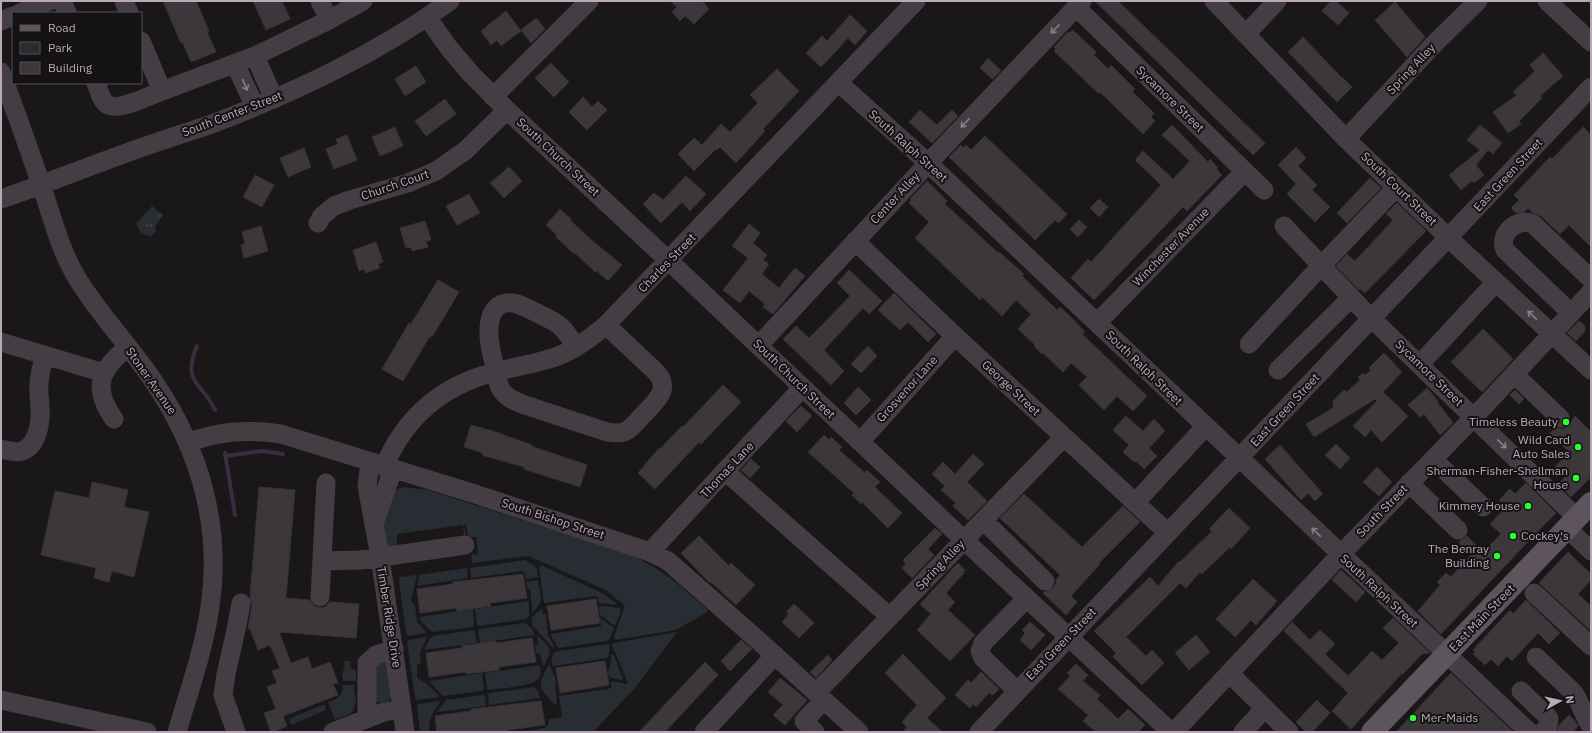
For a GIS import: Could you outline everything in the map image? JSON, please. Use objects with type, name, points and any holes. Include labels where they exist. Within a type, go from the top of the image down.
[{"type":"main road","name":"East Main Street","points":[[1372,732],[1578,516]]},
{"type":"street","points":[[22,12],[49,1]]},
{"type":"street","points":[[62,1],[67,12]]},
{"type":"street","points":[[124,1],[129,12]]},
{"type":"street","points":[[320,1],[329,20]]},
{"type":"street","points":[[96,84],[104,101],[108,105],[114,106],[128,104],[255,56],[329,20],[363,1]]},
{"type":"street","name":"South Center Street","points":[[1,199],[274,99],[351,62],[389,41],[428,17],[450,1]]},
{"type":"street","points":[[493,97],[589,1]]},
{"type":"street","name":"Charles Street","points":[[382,466],[397,440],[408,425],[436,398],[460,384],[495,372],[564,354],[606,325],[669,261],[916,1]]},
{"type":"street","name":"South Court Street","points":[[1214,1],[1346,139],[1449,238],[1591,370]]},
{"type":"street","points":[[1246,34],[1277,1]]},
{"type":"street","name":"Spring Alley","points":[[1346,139],[1433,45],[1478,1]]},
{"type":"street","points":[[1547,1],[1591,42]]},
{"type":"street","name":"Center Alley","points":[[759,345],[855,240],[1079,4]]},
{"type":"street","name":"Sycamore Street","points":[[1079,4],[1264,190]]},
{"type":"street","points":[[1,21],[12,16]]},
{"type":"street","name":"South Church Street","points":[[428,17],[449,48],[493,97],[759,345],[802,388],[999,573],[1172,732]]},
{"type":"street","points":[[142,43],[162,91]]},
{"type":"street","points":[[255,56],[274,99]]},
{"type":"street","points":[[235,64],[254,107]]},
{"type":"street","name":"Stoner Avenue","points":[[1,72],[60,240],[76,277],[155,383],[174,412],[198,464],[207,498],[214,561],[210,606],[203,641],[177,732]]},
{"type":"street","name":"South Ralph Street","points":[[839,83],[928,163],[1340,555],[1529,732]]},
{"type":"street","name":"East Green Street","points":[[988,729],[1017,691],[1548,134],[1591,87]]},
{"type":"street","points":[[1548,134],[1574,112],[1591,102]]},
{"type":"street","name":"Church Court","points":[[318,223],[322,216],[334,206],[408,183],[436,171],[466,150],[507,110]]},
{"type":"street","name":"Winchester Avenue","points":[[1097,324],[1245,171]]},
{"type":"street","points":[[1249,344],[1389,195]]},
{"type":"street","points":[[1570,313],[1505,250],[1503,240],[1505,235],[1514,225],[1519,223],[1528,222],[1533,224],[1591,279]]},
{"type":"street","name":"Sycamore Street","points":[[1284,226],[1351,298],[1578,516],[1591,551]]},
{"type":"street","name":"George Street","points":[[855,240],[955,336],[1168,533]]},
{"type":"street","points":[[1420,364],[1496,282]]},
{"type":"street","name":"South Street","points":[[1172,732],[1409,483],[1474,417],[1591,292]]},
{"type":"street","points":[[1278,370],[1351,298]]},
{"type":"street","points":[[576,347],[564,329],[555,321],[518,304],[506,304],[494,312],[489,323],[490,350],[495,372],[502,391],[514,401],[607,432],[614,433],[626,431],[661,395],[662,383],[655,371],[606,325]]},
{"type":"street","name":"Grosvenor Lane","points":[[860,442],[955,336]]},
{"type":"street","points":[[1,342],[104,373]]},
{"type":"street","points":[[114,419],[107,409],[100,391],[101,382],[109,364],[128,347]]},
{"type":"street","points":[[1,449],[9,451],[23,451],[32,444],[35,438],[40,414],[38,388],[45,355]]},
{"type":"street","points":[[1514,374],[1560,418]]},
{"type":"street","name":"Thomas Lane","points":[[650,552],[726,472],[802,388]]},
{"type":"street","points":[[1135,503],[1205,427]]},
{"type":"street","name":"South Bishop Street","points":[[188,442],[230,432],[260,431],[281,434],[479,496],[650,552],[668,561],[775,655],[859,732]]},
{"type":"street","name":"Spring Alley","points":[[804,728],[820,697],[890,617],[1064,437]]},
{"type":"street","points":[[1433,459],[1483,507]]},
{"type":"street","name":"Timber Ridge Drive","points":[[382,466],[367,486],[380,557],[405,732]]},
{"type":"street","points":[[726,472],[890,617]]},
{"type":"street","points":[[320,597],[326,483]]},
{"type":"street","points":[[1409,483],[1458,530]]},
{"type":"street","points":[[984,521],[1045,581]]},
{"type":"street","points":[[322,561],[342,561],[380,557],[465,545]]},
{"type":"street","points":[[999,573],[1018,554]]},
{"type":"street","points":[[1534,593],[1591,646]]},
{"type":"street","points":[[1017,691],[984,658],[980,651],[983,643],[1027,598]]},
{"type":"street","points":[[236,732],[223,695],[241,603]]},
{"type":"street","points":[[367,718],[367,663],[376,655],[394,649]]},
{"type":"street","points":[[704,732],[775,655]]},
{"type":"street","points":[[1536,657],[1578,698],[1584,717],[1591,726]]},
{"type":"street","points":[[1229,673],[1290,732]]},
{"type":"street","points":[[1521,691],[1549,718],[1548,726],[1543,732]]},
{"type":"street","points":[[1,700],[147,732]]},
{"type":"street","points":[[1243,732],[1265,708]]},
{"type":"street","points":[[333,732],[384,712],[402,709]]},
{"type":"green space","points":[[152,206],[163,215],[155,227],[156,231],[151,237],[140,232],[136,224]]},
{"type":"green space","points":[[404,487],[428,490],[629,554],[641,559],[661,572],[708,610],[676,630],[615,640],[614,637],[625,606],[606,590],[528,556],[472,563],[471,555],[478,554],[476,537],[468,537],[466,524],[464,525],[467,542],[465,542],[463,525],[397,534],[397,546],[389,548],[385,545],[382,522],[394,490]]},
{"type":"green space","points":[[525,560],[537,568],[538,577],[526,579],[525,573],[522,571],[471,578],[470,568]]},
{"type":"green space","points":[[541,565],[604,594],[618,605],[599,603],[598,598],[595,596],[544,603],[539,567]]},
{"type":"green space","points":[[467,568],[468,578],[417,586],[419,575]]},
{"type":"green space","points":[[417,575],[411,601],[415,606],[417,622],[426,633],[409,636],[406,634],[399,580],[400,577]]},
{"type":"green space","points":[[538,580],[541,598],[539,605],[532,613],[530,589],[528,589],[526,582]]},
{"type":"green space","points":[[529,601],[529,616],[526,619],[479,626],[477,624],[475,609]]},
{"type":"green space","points":[[599,607],[620,608],[621,611],[615,626],[600,615]]},
{"type":"green space","points":[[473,609],[473,627],[432,632],[420,620],[420,617]]},
{"type":"green space","points":[[542,610],[543,615],[546,614],[548,635],[555,648],[551,646],[532,625],[532,617]]},
{"type":"green space","points":[[600,618],[614,628],[610,639],[607,641],[558,648],[550,634],[601,626]]},
{"type":"green space","points":[[525,623],[533,630],[534,635],[480,643],[478,631],[480,629]]},
{"type":"green space","points":[[474,630],[477,643],[424,650],[430,638],[433,636]]},
{"type":"green space","points":[[677,632],[634,689],[593,732],[520,732],[544,728],[548,726],[549,719],[562,717],[559,696],[608,689],[611,688],[611,681],[626,684],[628,683],[612,645],[614,643]]},
{"type":"green space","points":[[537,634],[548,646],[550,652],[544,666],[540,653],[537,654],[535,646],[538,645]]},
{"type":"green space","points":[[427,638],[420,652],[421,662],[417,666],[417,678],[426,683],[439,697],[418,700],[415,698],[407,642],[409,640]]},
{"type":"green space","points":[[608,644],[610,645],[608,658],[553,666],[551,661],[554,653],[558,651]]},
{"type":"green space","points":[[611,655],[614,655],[623,679],[621,680],[609,677],[608,669],[610,668]]},
{"type":"green space","points":[[343,661],[350,661],[351,668],[356,671],[356,681],[343,681],[342,673],[345,667]]},
{"type":"green space","points":[[384,661],[387,663],[392,695],[389,701],[381,703],[376,701],[374,669]]},
{"type":"green space","points":[[540,665],[540,675],[535,681],[516,687],[487,689],[485,673]]},
{"type":"green space","points":[[548,666],[550,666],[555,676],[557,704],[555,705],[541,687],[542,679]]},
{"type":"green space","points":[[482,673],[484,689],[482,691],[443,696],[429,681]]},
{"type":"green space","points":[[343,685],[356,685],[354,686],[354,694],[356,695],[355,706],[352,712],[335,720],[328,702],[339,697],[342,692]]},
{"type":"green space","points":[[534,687],[540,698],[489,705],[489,693]]},
{"type":"green space","points":[[485,696],[486,706],[437,712],[446,700]]},
{"type":"green space","points":[[440,702],[430,721],[429,728],[431,732],[420,732],[418,704]]},
{"type":"green space","points":[[324,704],[326,710],[291,725],[289,719]]},
{"type":"building","points":[[163,1],[196,1],[216,52],[191,62]]},
{"type":"building","points":[[253,1],[282,1],[290,19],[266,30]]},
{"type":"building","points":[[670,1],[702,1],[709,9],[694,24],[685,16],[680,21],[672,12],[677,7]]},
{"type":"building","points":[[1095,1],[1118,1],[1265,143],[1253,155]]},
{"type":"building","points":[[1331,1],[1336,1],[1349,13],[1338,25],[1322,11]]},
{"type":"building","points":[[1395,2],[1425,37],[1407,57],[1375,20]]},
{"type":"building","points":[[506,11],[521,31],[501,46],[497,40],[491,45],[481,31]]},
{"type":"building","points":[[850,15],[867,31],[855,45],[848,38],[821,67],[806,53],[822,36],[827,41]]},
{"type":"building","points":[[536,18],[545,29],[531,43],[521,30]]},
{"type":"building","points":[[1073,30],[1096,52],[1094,55],[1108,69],[1111,65],[1135,89],[1132,91],[1154,113],[1151,117],[1155,121],[1143,134],[1100,92],[1098,93],[1054,51],[1056,49],[1054,47],[1068,32],[1070,33]]},
{"type":"building","points":[[1303,37],[1352,87],[1337,102],[1288,52]]},
{"type":"building","points":[[1543,53],[1563,76],[1540,96],[1542,98],[1519,121],[1521,124],[1508,133],[1493,112],[1517,95],[1513,92],[1535,71],[1530,65]]},
{"type":"building","points":[[988,58],[1001,71],[992,79],[980,68]]},
{"type":"building","points":[[551,63],[569,82],[554,97],[535,78]]},
{"type":"building","points":[[416,66],[426,82],[405,96],[395,79]]},
{"type":"building","points":[[777,69],[799,91],[763,129],[765,131],[736,163],[720,147],[717,150],[716,149],[694,171],[678,154],[694,138],[702,145],[721,124],[730,132],[758,103],[750,95]]},
{"type":"building","points":[[583,97],[592,107],[598,101],[607,110],[587,130],[569,112]]},
{"type":"building","points":[[445,99],[456,114],[426,136],[415,121]]},
{"type":"building","points":[[920,110],[937,125],[952,110],[958,116],[932,143],[909,122]]},
{"type":"building","points":[[1172,125],[1208,162],[1210,159],[1222,175],[1187,211],[1183,207],[1094,300],[1071,278],[1088,259],[1091,262],[1161,185],[1135,160],[1143,151],[1173,179],[1190,161],[1162,135]]},
{"type":"building","points":[[1480,125],[1502,143],[1493,154],[1488,150],[1476,165],[1484,175],[1474,183],[1472,181],[1461,190],[1449,175],[1480,150],[1467,140]]},
{"type":"building","points":[[395,127],[403,146],[380,156],[372,137]]},
{"type":"building","points":[[1583,127],[1591,135],[1591,247],[1569,225],[1560,234],[1541,216],[1533,213],[1528,208],[1524,212],[1516,213],[1511,208],[1519,200],[1514,195],[1550,157],[1552,159]]},
{"type":"building","points":[[347,135],[357,160],[334,169],[326,149],[338,144],[336,139]]},
{"type":"building","points":[[985,136],[1067,214],[1059,223],[1055,220],[1035,240],[949,157],[961,145],[964,148],[966,145],[971,150]]},
{"type":"building","points":[[1296,147],[1306,158],[1298,166],[1317,185],[1312,190],[1330,207],[1315,222],[1287,194],[1296,184],[1278,165]]},
{"type":"building","points":[[304,148],[311,167],[288,177],[280,158]]},
{"type":"building","points":[[509,167],[522,181],[504,198],[490,183]]},
{"type":"building","points":[[255,175],[274,185],[262,207],[243,197]]},
{"type":"building","points":[[686,176],[706,194],[690,211],[682,202],[661,223],[643,204],[654,193],[663,200]]},
{"type":"building","points":[[1370,178],[1381,188],[1347,223],[1337,213]]},
{"type":"building","points":[[927,181],[947,201],[945,204],[998,253],[999,252],[1024,274],[1022,276],[1057,310],[1060,307],[1070,316],[1085,332],[1082,334],[1147,396],[1133,411],[1117,396],[1104,410],[1079,385],[1087,377],[1071,363],[1063,372],[1043,353],[1042,354],[1018,329],[1031,314],[1016,300],[1002,316],[982,297],[980,300],[915,238],[929,222],[909,203],[911,200],[910,199]]},
{"type":"building","points":[[469,194],[480,213],[457,225],[446,206]]},
{"type":"building","points":[[1099,199],[1108,207],[1099,217],[1090,208]]},
{"type":"building","points":[[1397,203],[1426,231],[1365,293],[1360,289],[1359,290],[1336,266],[1347,254],[1355,261],[1393,220],[1386,214]]},
{"type":"building","points":[[560,209],[589,238],[622,265],[608,281],[597,271],[595,272],[575,253],[574,254],[546,225]]},
{"type":"building","points":[[1079,220],[1087,227],[1078,237],[1070,229]]},
{"type":"building","points":[[425,221],[431,240],[426,241],[428,247],[412,251],[411,247],[406,248],[400,228]]},
{"type":"building","points":[[749,224],[760,233],[753,243],[767,255],[763,260],[769,264],[762,274],[779,288],[795,268],[805,276],[773,314],[763,307],[765,304],[749,291],[740,303],[723,290],[748,258],[732,246]]},
{"type":"building","points":[[261,226],[268,251],[244,258],[241,245],[245,244],[242,232]]},
{"type":"building","points":[[376,242],[383,262],[378,264],[380,268],[366,273],[364,269],[359,271],[353,250]]},
{"type":"building","points":[[849,270],[882,301],[869,314],[863,308],[824,350],[844,371],[831,385],[783,339],[796,326],[809,338],[850,296],[837,283]]},
{"type":"building","points":[[438,280],[459,292],[403,381],[382,369],[409,323],[411,324]]},
{"type":"building","points":[[894,293],[936,334],[928,342],[908,322],[900,330],[878,310]]},
{"type":"building","points":[[1579,321],[1585,326],[1585,331],[1576,341],[1567,333]]},
{"type":"building","points":[[1483,329],[1513,359],[1482,392],[1451,362]]},
{"type":"building","points":[[868,346],[877,356],[861,373],[851,364]]},
{"type":"building","points":[[1384,353],[1402,372],[1383,392],[1408,416],[1382,442],[1371,430],[1365,437],[1353,426],[1377,401],[1375,399],[1314,437],[1306,424],[1333,408],[1333,401],[1344,390],[1347,392],[1360,380],[1358,377],[1363,373],[1365,375],[1371,370],[1369,368]]},
{"type":"building","points":[[723,385],[741,402],[701,444],[699,442],[655,489],[638,473],[659,448],[660,449],[682,426],[683,427]]},
{"type":"building","points":[[858,387],[871,400],[856,415],[844,403]]},
{"type":"building","points":[[1427,388],[1453,423],[1440,435],[1424,414],[1420,417],[1408,405]]},
{"type":"building","points":[[1515,390],[1524,399],[1519,404],[1510,395]]},
{"type":"building","points":[[801,406],[812,416],[797,432],[786,421]]},
{"type":"building","points":[[1126,416],[1143,431],[1154,419],[1165,431],[1149,448],[1157,456],[1144,469],[1123,452],[1129,445],[1113,430]]},
{"type":"building","points":[[1575,416],[1591,432],[1591,477],[1571,497],[1558,484],[1565,477],[1555,467],[1569,452],[1550,433],[1556,428],[1563,429],[1568,426]]},
{"type":"building","points":[[471,425],[503,434],[532,445],[531,446],[587,465],[580,487],[524,469],[524,467],[482,455],[483,453],[464,447]]},
{"type":"building","points":[[824,435],[829,440],[831,437],[842,447],[839,450],[865,473],[867,470],[880,482],[875,487],[902,513],[888,528],[862,502],[861,504],[852,495],[854,493],[808,452]]},
{"type":"building","points":[[1336,444],[1350,458],[1340,469],[1325,455]]},
{"type":"building","points":[[1280,445],[1323,494],[1315,501],[1308,493],[1301,500],[1265,459]]},
{"type":"building","points":[[973,454],[984,464],[967,482],[987,501],[968,520],[953,506],[956,503],[941,490],[945,486],[932,474],[943,462],[955,474]]},
{"type":"building","points":[[751,459],[760,467],[750,478],[741,470]]},
{"type":"building","points":[[1377,467],[1392,482],[1379,496],[1363,482]]},
{"type":"building","points":[[92,482],[128,490],[124,507],[149,512],[134,577],[112,571],[109,582],[94,578],[96,568],[41,555],[55,491],[89,498]]},
{"type":"building","points":[[1526,483],[1556,513],[1441,634],[1418,611],[1440,585],[1437,582],[1446,573],[1451,577],[1471,555],[1459,543],[1461,540],[1467,536],[1483,552],[1501,534],[1490,524],[1506,507],[1499,500],[1510,489],[1515,494]]},
{"type":"building","points":[[259,487],[295,490],[286,598],[310,600],[314,606],[319,608],[325,607],[330,602],[359,604],[356,638],[279,632],[291,663],[308,657],[312,669],[330,662],[338,683],[333,684],[338,695],[283,716],[287,726],[273,732],[271,732],[264,713],[276,709],[267,687],[277,683],[272,671],[280,668],[270,645],[258,650],[250,629],[248,629],[252,605],[250,597]]},
{"type":"building","points":[[1024,494],[1082,547],[1123,506],[1140,522],[1099,563],[1100,564],[1071,596],[1077,602],[1066,615],[1043,593],[1053,588],[1060,575],[1000,518]]},
{"type":"building","points":[[1229,508],[1250,528],[1231,549],[1230,547],[1202,574],[1200,572],[1186,588],[1180,583],[1126,637],[1146,656],[1152,650],[1164,663],[1142,685],[1113,657],[1116,653],[1094,631],[1150,577],[1158,586],[1179,561],[1180,562],[1212,531],[1209,529]]},
{"type":"building","points":[[935,528],[942,534],[928,549],[934,555],[912,578],[902,568],[906,564],[903,560]]},
{"type":"building","points":[[699,536],[729,566],[731,563],[755,585],[736,605],[711,582],[710,583],[681,553]]},
{"type":"building","points":[[1568,552],[1591,574],[1591,580],[1578,594],[1591,606],[1591,631],[1539,583]]},
{"type":"building","points":[[958,563],[965,570],[946,593],[955,602],[948,610],[975,635],[950,661],[917,630],[931,614],[920,604]]},
{"type":"building","points":[[1341,570],[1365,592],[1356,602],[1332,580]]},
{"type":"building","points":[[523,574],[527,598],[490,603],[491,606],[457,611],[456,608],[420,613],[417,589],[453,584],[453,582]]},
{"type":"building","points":[[1253,579],[1277,601],[1256,625],[1251,620],[1235,637],[1216,619]]},
{"type":"building","points":[[596,599],[600,623],[551,630],[547,606]]},
{"type":"building","points":[[1526,600],[1560,633],[1549,644],[1538,633],[1512,661],[1507,656],[1498,666],[1491,659],[1485,665],[1473,654],[1475,652],[1473,650],[1510,610],[1513,614]]},
{"type":"building","points":[[794,604],[814,623],[799,638],[782,622],[789,614],[786,612]]},
{"type":"building","points":[[1393,618],[1430,653],[1422,654],[1403,674],[1402,673],[1351,729],[1332,711],[1348,693],[1284,631],[1292,622],[1310,640],[1320,630],[1335,644],[1325,654],[1348,676],[1372,651],[1382,660],[1399,643],[1383,628]]},
{"type":"building","points":[[1030,622],[1045,635],[1031,650],[1020,640],[1025,633],[1022,630]]},
{"type":"building","points":[[1196,635],[1210,652],[1189,670],[1175,653]]},
{"type":"building","points":[[532,638],[536,662],[499,667],[499,670],[466,674],[465,672],[429,677],[426,653],[462,648],[462,646],[495,641],[496,643]]},
{"type":"building","points":[[741,640],[752,649],[730,671],[721,661]]},
{"type":"building","points":[[903,654],[946,698],[927,718],[942,732],[902,732],[907,727],[902,722],[917,705],[885,673]]},
{"type":"building","points":[[828,655],[832,660],[816,678],[810,672]]},
{"type":"building","points":[[605,661],[609,685],[560,693],[556,668]]},
{"type":"building","points":[[705,662],[718,675],[665,732],[639,732]]},
{"type":"building","points":[[1076,664],[1088,675],[1083,681],[1100,695],[1097,699],[1118,719],[1128,709],[1145,725],[1138,732],[1096,732],[1083,721],[1088,715],[1058,689],[1070,676],[1067,673]]},
{"type":"building","points":[[981,672],[999,689],[993,695],[989,693],[976,707],[973,704],[970,708],[955,695],[968,680],[971,683]]},
{"type":"building","points":[[1451,673],[1513,732],[1396,732]]},
{"type":"building","points":[[780,678],[807,700],[785,725],[773,715],[783,705],[768,692]]},
{"type":"building","points":[[1317,700],[1330,713],[1312,732],[1306,732],[1296,722]]},
{"type":"building","points":[[541,701],[545,725],[508,730],[508,732],[437,732],[435,716],[471,711],[471,709]]},
{"type":"building","points":[[1569,715],[1578,726],[1573,732],[1557,732],[1559,725]]},
{"type":"waterway","points":[[197,346],[191,368],[192,375],[210,400],[215,410]]},
{"type":"waterway","points":[[225,456],[262,451],[283,454]]},
{"type":"waterway","points":[[225,453],[235,515]]},
{"type":"place","name":"Timeless Beauty","points":[[1566,422]]},
{"type":"place","name":"Wild Card Auto Sales","points":[[1578,447]]},
{"type":"place","name":"Sherman-Fisher-Shellman House","points":[[1576,478]]},
{"type":"place","name":"Kimmey House","points":[[1528,506]]},
{"type":"place","name":"Cockey's","points":[[1513,536]]},
{"type":"place","name":"The Benray Building","points":[[1497,556]]},
{"type":"place","name":"Mer-Maids","points":[[1413,718]]}]
